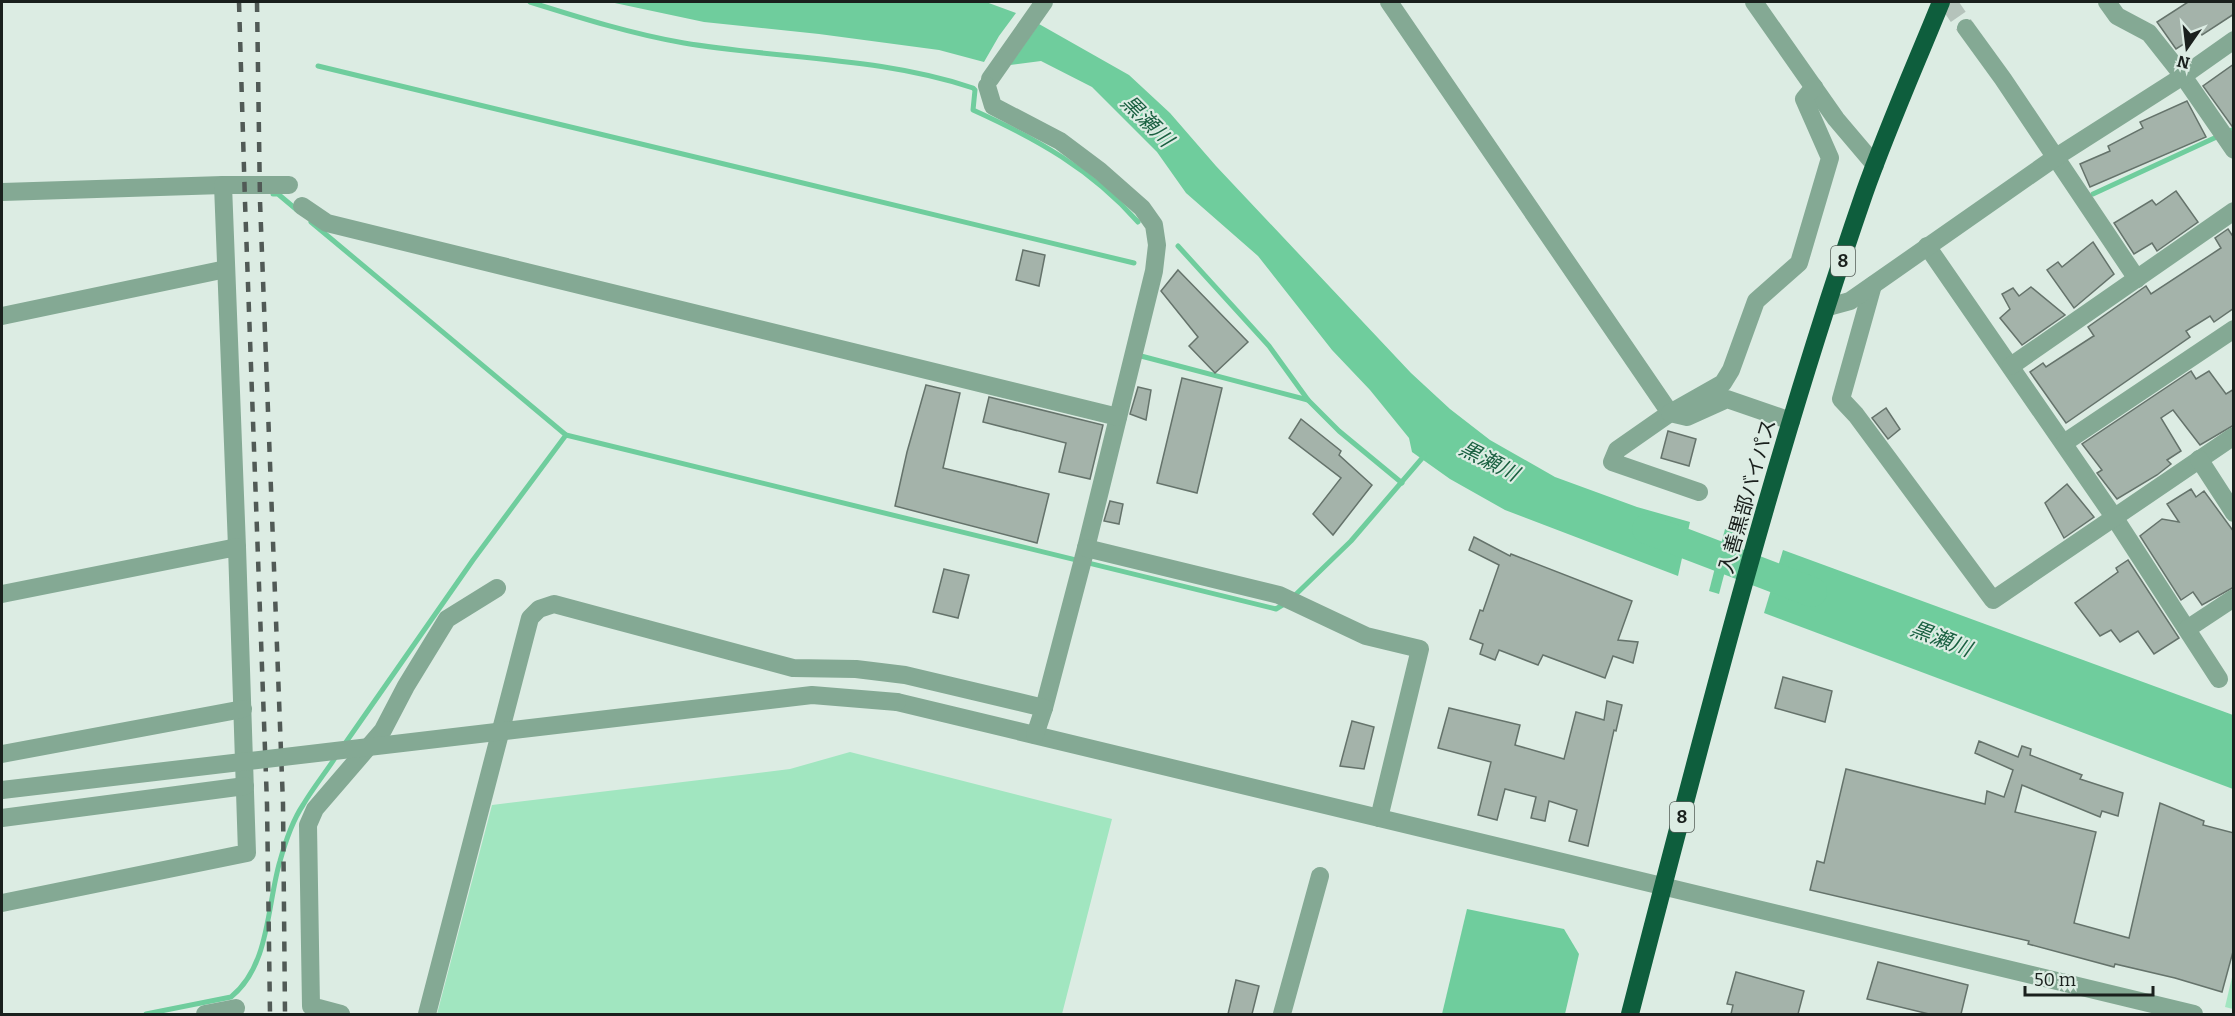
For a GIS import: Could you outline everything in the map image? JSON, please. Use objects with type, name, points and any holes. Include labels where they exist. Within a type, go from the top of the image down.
[{"type":"highway","name":"入善黒部バイパス","points":[[1630,1014],[1735,619],[1791,421],[1875,165],[1941,2]]},
{"type":"street","points":[[1035,735],[1086,548],[1154,271],[1157,245],[1154,225],[1142,208],[1101,171],[1060,141],[993,106],[989,83],[1044,2]]},
{"type":"street","points":[[1389,2],[1670,413],[1686,417],[1727,399],[1791,421]]},
{"type":"street","points":[[1754,2],[1836,119],[1875,165]]},
{"type":"street","points":[[2107,2],[2117,16],[2149,33],[2183,76],[2234,150]]},
{"type":"street","points":[[1966,28],[2137,279]]},
{"type":"street","points":[[1828,307],[1850,301],[2055,157],[2183,76],[2234,40]]},
{"type":"street","points":[[1699,492],[1612,462],[1617,450],[1670,413],[1723,383],[1731,370],[1756,301],[1799,263],[1830,158],[1804,99],[1814,87]]},
{"type":"street","points":[[2,903],[247,854],[223,185]]},
{"type":"street","points":[[2,192],[289,185]]},
{"type":"street","points":[[302,206],[327,223],[1118,417]]},
{"type":"street","points":[[2012,366],[2234,211]]},
{"type":"street","points":[[1927,246],[2012,366],[2219,678]]},
{"type":"street","points":[[2,316],[226,269]]},
{"type":"street","points":[[1873,285],[1842,399],[1856,414],[1993,600],[2234,436]]},
{"type":"street","points":[[2064,443],[2234,329]]},
{"type":"street","points":[[2199,459],[2234,513]]},
{"type":"street","points":[[2,594],[237,547]]},
{"type":"street","points":[[1086,548],[1279,595],[1366,636],[1420,650],[1379,818]]},
{"type":"street","points":[[342,1014],[311,1006],[308,825],[315,809],[384,730],[406,686],[447,619],[497,588]]},
{"type":"street","points":[[2187,629],[2234,598]]},
{"type":"street","points":[[427,1014],[530,618],[539,609],[554,604],[792,668],[855,669],[905,675],[1044,708]]},
{"type":"street","points":[[2,790],[812,695],[897,702],[2194,1014]]},
{"type":"street","points":[[2,754],[243,709]]},
{"type":"street","points":[[2,818],[245,786]]},
{"type":"street","points":[[1282,1014],[1320,876]]},
{"type":"street","points":[[205,1014],[236,1008]]},
{"type":"shaded area","points":[[850,752],[1112,819],[1062,1014],[437,1014],[492,805],[790,769]]},
{"type":"shaded area","points":[[2233,973],[2234,1009],[2225,1007]]},
{"type":"water","points":[[610,2],[986,2],[1016,13],[984,62],[939,50],[704,22]]},
{"type":"water","points":[[1039,24],[1129,75],[1170,113],[1216,166],[1411,373],[1450,409],[1490,440],[1555,477],[1637,507],[1690,522],[1678,576],[1505,510],[1450,479],[1412,452],[1409,438],[1370,390],[1332,350],[1258,256],[1186,193],[1157,152],[1092,87],[1041,61],[1010,65]]},
{"type":"water","points":[[1725,529],[1735,533],[1719,594],[1709,591]]},
{"type":"water","points":[[1783,550],[2233,715],[2233,789],[1764,613]]},
{"type":"water","points":[[1467,909],[1564,929],[1579,954],[1565,1014],[1442,1014]]},
{"type":"building","points":[[2188,2],[2234,2],[2234,14],[2176,49],[2157,22]]},
{"type":"building","points":[[2234,64],[2234,129],[2203,86]]},
{"type":"building","points":[[2187,101],[2206,137],[2090,187],[2080,164],[2110,151],[2108,146],[2143,128],[2140,122]]},
{"type":"building","points":[[2176,191],[2198,222],[2157,251],[2152,243],[2134,254],[2114,223],[2152,200],[2156,205]]},
{"type":"building","points":[[2228,229],[2234,238],[2234,308],[2214,322],[2210,316],[2186,331],[2190,337],[2066,423],[2030,372],[2043,363],[2046,367],[2094,336],[2088,327],[2146,286],[2151,294],[2221,248],[2215,238]]},
{"type":"building","points":[[2093,242],[2114,274],[2074,308],[2047,270],[2058,262],[2062,267]]},
{"type":"building","points":[[1023,250],[1045,255],[1039,286],[1016,280]]},
{"type":"building","points":[[1178,270],[1248,342],[1215,373],[1189,346],[1198,337],[1161,291]]},
{"type":"building","points":[[2031,287],[2065,315],[2022,345],[2000,318],[2010,309],[2002,294],[2013,288],[2019,296]]},
{"type":"building","points":[[2191,371],[2196,379],[2209,371],[2226,394],[2234,389],[2234,425],[2200,445],[2173,410],[2161,418],[2181,451],[2167,460],[2171,464],[2157,475],[2117,499],[2097,473],[2102,470],[2082,444]]},
{"type":"building","points":[[1182,378],[1222,388],[1197,493],[1157,483]]},
{"type":"building","points":[[926,385],[960,393],[943,468],[1049,494],[1037,543],[895,506]]},
{"type":"building","points":[[1138,387],[1151,390],[1146,420],[1130,414]]},
{"type":"building","points":[[989,397],[1103,425],[1090,479],[1059,472],[1066,443],[983,422]]},
{"type":"building","points":[[1886,408],[1900,429],[1888,439],[1872,418]]},
{"type":"building","points":[[1301,419],[1341,451],[1339,455],[1372,485],[1333,535],[1313,514],[1341,478],[1289,438]]},
{"type":"building","points":[[1668,431],[1696,439],[1689,466],[1661,458]]},
{"type":"building","points":[[2067,484],[2094,517],[2064,538],[2045,503]]},
{"type":"building","points":[[2191,489],[2196,497],[2204,491],[2234,532],[2234,587],[2202,605],[2193,592],[2181,600],[2140,536],[2162,519],[2179,522],[2167,504]]},
{"type":"building","points":[[1110,501],[1123,504],[1119,524],[1104,521]]},
{"type":"building","points":[[1474,537],[1510,556],[1511,554],[1632,601],[1618,640],[1638,642],[1633,663],[1613,656],[1605,678],[1543,655],[1538,665],[1499,650],[1495,660],[1480,654],[1483,644],[1470,639],[1480,610],[1483,611],[1499,565],[1469,550]]},
{"type":"building","points":[[2128,560],[2179,638],[2154,654],[2138,631],[2120,642],[2111,630],[2100,636],[2075,603],[2118,572],[2116,568]]},
{"type":"building","points":[[944,569],[969,575],[958,618],[933,612]]},
{"type":"building","points":[[1783,677],[1832,691],[1825,722],[1775,708]]},
{"type":"building","points":[[1607,701],[1622,705],[1616,731],[1614,730],[1588,846],[1569,841],[1577,810],[1549,801],[1545,821],[1531,818],[1536,797],[1505,789],[1497,820],[1478,815],[1491,762],[1438,748],[1449,708],[1520,725],[1515,745],[1564,759],[1576,712],[1604,720]]},
{"type":"building","points":[[1352,721],[1374,727],[1364,769],[1340,766]]},
{"type":"building","points":[[1979,741],[2018,757],[2022,746],[2031,749],[2030,755],[2082,775],[2080,779],[2123,793],[2118,816],[2102,811],[2100,817],[2022,785],[2015,812],[2096,832],[2074,923],[2129,938],[2160,803],[2204,821],[2203,825],[2234,833],[2234,948],[2222,992],[2115,964],[2114,967],[2028,944],[2029,941],[1810,890],[1817,861],[1824,863],[1846,769],[1985,804],[1987,791],[2004,797],[2013,770],[1975,753]]},
{"type":"building","points":[[1878,962],[1968,985],[1961,1014],[1929,1014],[1867,999]]},
{"type":"building","points":[[1736,972],[1804,991],[1798,1014],[1731,1014],[1733,1005],[1727,1004]]},
{"type":"building","points":[[1236,980],[1259,986],[1252,1014],[1228,1014]]},
{"type":"waterway","points":[[530,2],[607,25],[684,43],[866,64],[903,70],[973,88],[975,90],[973,110],[1019,132],[1062,157],[1101,186],[1138,222]]},
{"type":"waterway","points":[[318,66],[1134,263]]},
{"type":"waterway","points":[[2093,194],[2234,129]]},
{"type":"waterway","points":[[273,194],[278,194],[297,210]]},
{"type":"waterway","points":[[311,222],[566,435],[1276,609],[1289,601],[1351,541],[1424,456]]},
{"type":"waterway","points":[[1178,246],[1269,346],[1308,400]]},
{"type":"waterway","points":[[1141,356],[1308,400],[1339,431],[1402,483]]},
{"type":"waterway","points":[[344,745],[473,560],[566,435]]},
{"type":"waterway","name":"黒瀬川","points":[[1647,529],[1812,592]]},
{"type":"waterway","points":[[146,1014],[231,997],[244,984],[260,952],[276,878],[290,832],[307,799],[337,755]]},
{"type":"tunnel","points":[[1948,2],[1966,28]]},
{"type":"railway","points":[[239,2],[267,804],[270,1014]]},
{"type":"railway","points":[[257,2],[260,201],[283,804],[285,1014]]}]
